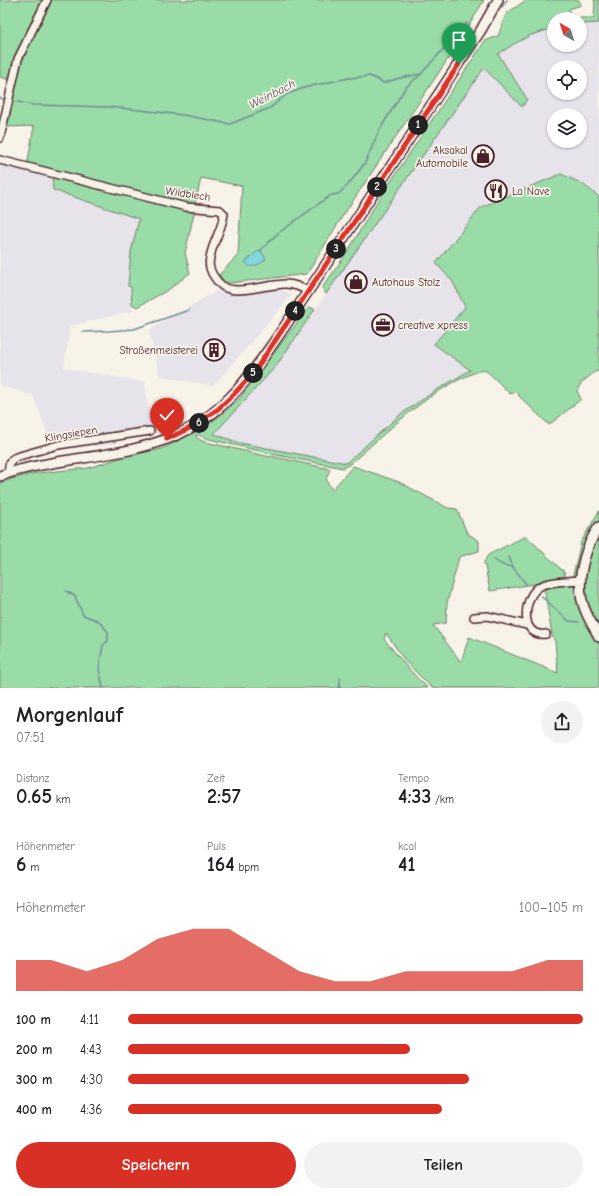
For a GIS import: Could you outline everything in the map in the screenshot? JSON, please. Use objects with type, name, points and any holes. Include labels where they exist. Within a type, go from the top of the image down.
[{"type":"main road","points":[[4,474],[40,465],[117,453],[147,446],[183,432],[226,402],[254,372],[459,64],[498,0]]},
{"type":"main road","points":[[599,527],[595,532],[587,551],[581,580],[581,595],[587,615],[599,637]]},
{"type":"street","points":[[0,138],[18,59],[47,0]]},
{"type":"street","name":"Wildblech","points":[[0,160],[186,207],[220,210],[224,214],[223,222],[209,258],[212,276],[218,282],[225,288],[240,290],[292,284],[308,291]]},
{"type":"street","name":"Klingsiepen","points":[[4,474],[11,460],[16,457],[58,445],[150,431]]},
{"type":"street","points":[[527,625],[527,610],[530,598],[537,588],[544,584],[581,580]]},
{"type":"street","points":[[474,617],[486,616],[527,625],[534,633],[540,635],[546,634]]},
{"type":"shaded area","points":[[599,23],[599,196],[585,184],[562,174],[482,206],[436,262],[453,282],[465,307],[434,344],[469,370],[435,390],[401,414],[346,463],[240,443],[215,434],[276,366],[484,68],[527,99],[498,54],[531,35],[547,30],[547,52],[587,52],[587,24]]},
{"type":"shaded area","points":[[0,161],[51,176],[53,191],[139,219],[131,252],[128,286],[131,287],[132,311],[70,326],[64,368],[145,382],[152,433],[117,439],[114,444],[95,446],[90,445],[54,451],[33,395],[0,386]]},
{"type":"shaded area","points":[[220,289],[237,293],[276,289],[293,294],[213,386],[160,376],[149,330]]},
{"type":"green space","points":[[0,0],[43,0],[15,57],[11,80],[0,77]]},
{"type":"green space","points":[[51,0],[484,0],[460,41],[342,217],[307,274],[230,283],[225,282],[219,275],[238,255],[242,186],[201,178],[195,205],[27,166],[34,126],[6,127],[21,61]]},
{"type":"green space","points":[[526,0],[579,0],[581,5],[569,9],[570,12],[547,12],[547,30],[531,35],[498,54],[527,99],[522,107],[484,68],[326,294],[322,288],[348,251],[375,205],[485,41],[498,36],[506,14]]},
{"type":"green space","points":[[594,0],[599,0],[599,23],[587,24],[587,18],[594,18]]},
{"type":"green space","points":[[561,174],[583,184],[599,197],[599,372],[596,371],[581,383],[577,391],[581,399],[549,425],[519,396],[517,392],[510,394],[486,371],[482,370],[452,383],[436,393],[406,415],[350,464],[343,468],[272,454],[205,438],[197,434],[196,437],[202,441],[330,469],[326,479],[332,490],[353,466],[399,482],[448,508],[457,509],[467,533],[479,541],[479,551],[459,557],[447,603],[446,623],[433,625],[461,662],[469,637],[558,673],[555,642],[552,635],[544,587],[569,583],[575,586],[596,639],[599,642],[599,688],[432,688],[405,661],[386,633],[384,639],[410,670],[428,688],[0,688],[0,483],[37,473],[88,468],[127,456],[162,449],[204,427],[221,415],[240,398],[309,307],[315,309],[276,366],[214,434],[240,443],[346,463],[401,414],[470,370],[434,344],[465,307],[453,282],[436,263],[481,207]]},
{"type":"green space","points":[[52,176],[195,209],[185,253],[190,273],[168,290],[137,307],[132,304],[131,287],[128,286],[131,252],[139,219],[53,190]]},
{"type":"green space","points":[[599,511],[599,523],[575,575],[573,575],[581,542]]},
{"type":"green space","points":[[599,532],[599,634],[586,606],[584,572],[588,553]]},
{"type":"green space","points":[[526,536],[564,572],[566,579],[490,591],[484,562],[488,555]]},
{"type":"water","points":[[258,251],[261,251],[266,259],[255,266],[247,265],[245,262]]},
{"type":"waterway","name":"Weinbach","points":[[502,7],[507,0]]},
{"type":"waterway","name":"Weinbach","points":[[13,101],[33,105],[110,107],[140,110],[183,115],[230,124],[270,108],[287,94],[307,87],[349,78],[370,76],[384,83],[421,74],[467,23]]},
{"type":"waterway","points":[[260,251],[277,234],[331,195],[338,194],[348,185],[365,163],[379,131],[405,88],[420,75]]},
{"type":"waterway","points":[[83,332],[134,329],[189,310]]},
{"type":"waterway","points":[[509,557],[513,567],[526,584]]},
{"type":"waterway","points":[[493,559],[502,565],[513,567]]},
{"type":"waterway","points":[[66,591],[75,596],[83,615],[99,621],[108,632],[108,641],[103,645],[99,669],[103,688]]},
{"type":"waterway","points":[[541,596],[569,621],[579,622]]},
{"type":"waterway","points":[[338,688],[340,685],[340,678]]},
{"type":"place","name":"Aksakal Automobile","points":[[483,156]]},
{"type":"place","name":"La Nave","points":[[496,191]]},
{"type":"place","name":"Autohaus Stolz","points":[[356,282]]},
{"type":"place","name":"creative xpress","points":[[383,325]]},
{"type":"place","name":"Straßenmeisterei","points":[[214,350]]},
{"type":"route","points":[[167,439],[183,432],[209,416],[234,394],[254,372],[459,64]]}]
